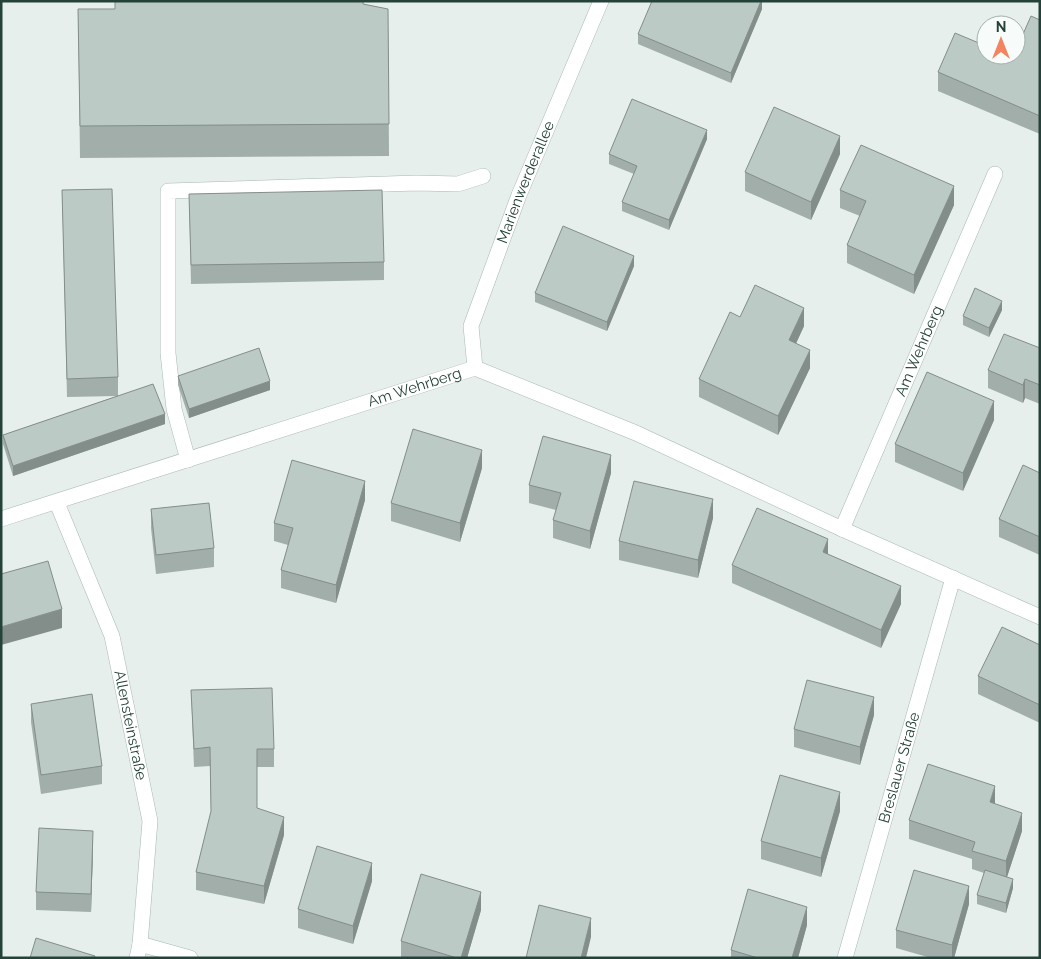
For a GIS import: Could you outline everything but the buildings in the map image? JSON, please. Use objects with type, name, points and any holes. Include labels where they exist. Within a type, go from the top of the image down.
[{"type":"street","name":"Marienwerderallee","points":[[475,368],[471,326],[519,195],[601,1]]},
{"type":"street","name":"Am Wehrberg","points":[[842,529],[996,174]]},
{"type":"street","points":[[188,460],[174,409],[168,353],[168,191],[417,183],[458,184],[483,176]]},
{"type":"street","name":"Am Wehrberg","points":[[1,519],[475,368],[636,433],[842,529],[1040,617]]},
{"type":"street","name":"Allensteinstraße","points":[[57,502],[112,636],[150,821],[139,951]]},
{"type":"street","name":"Breslauer Straße","points":[[845,958],[953,578]]},
{"type":"street","points":[[139,951],[190,958]]}]
